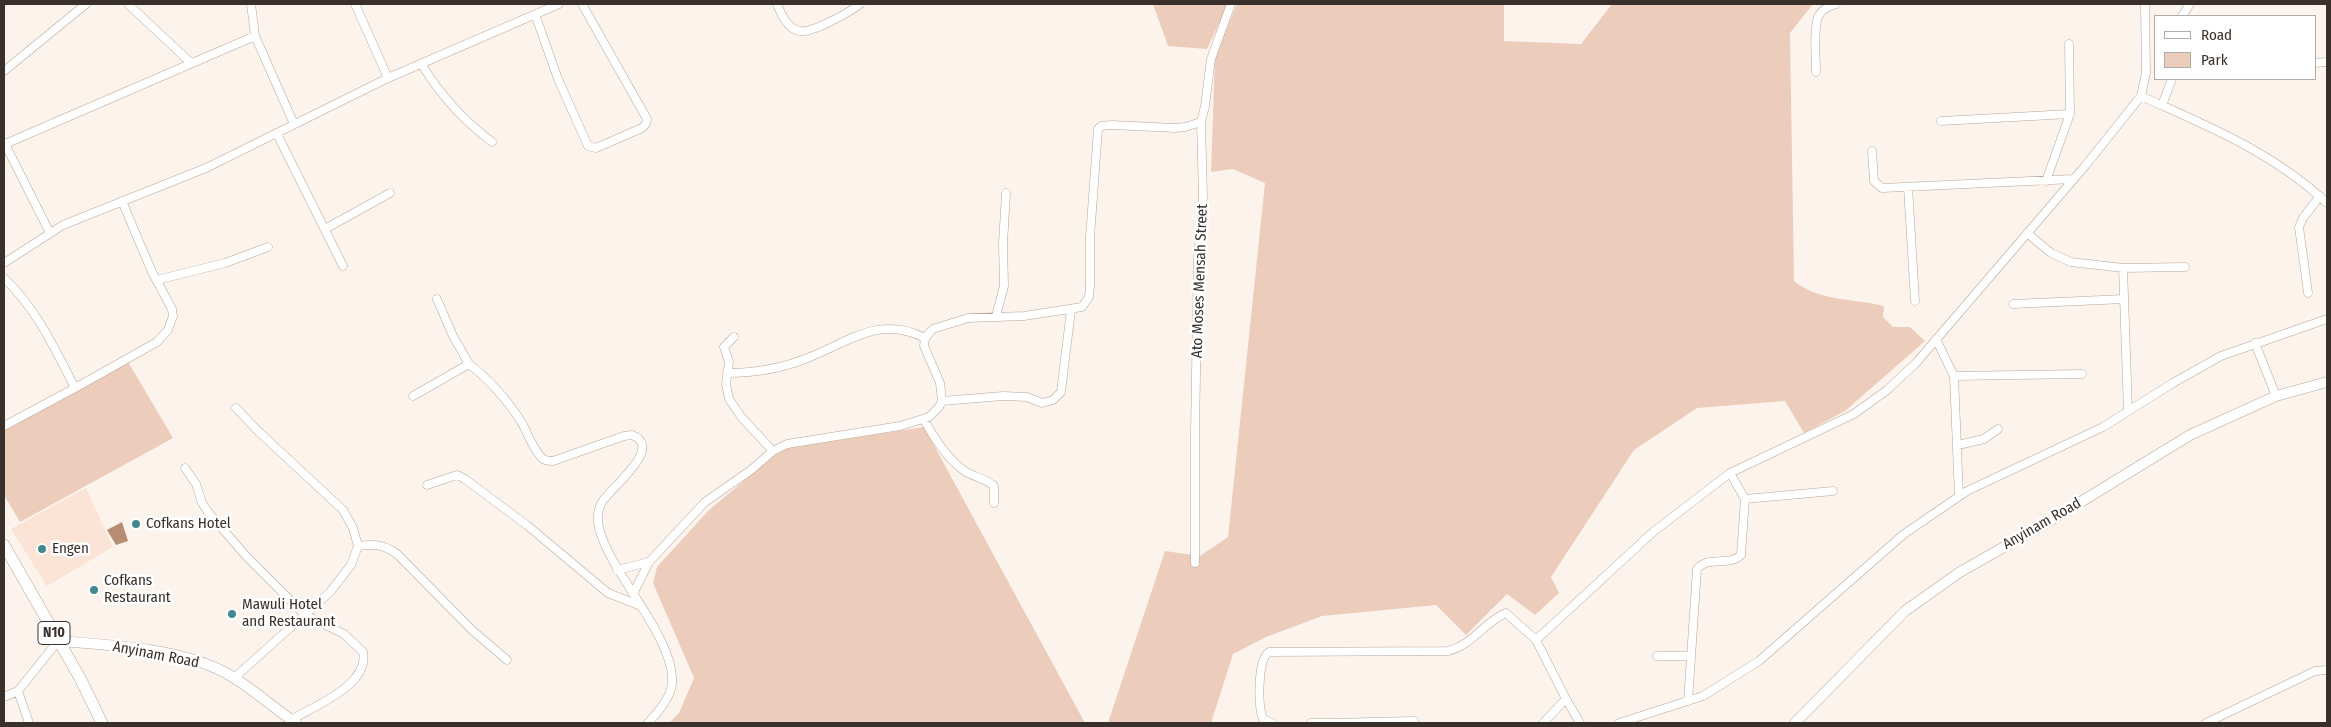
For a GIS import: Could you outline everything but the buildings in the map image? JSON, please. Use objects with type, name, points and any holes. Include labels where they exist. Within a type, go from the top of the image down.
[{"type":"main road","name":"N10","points":[[4,545],[80,678],[102,723]]},
{"type":"street","points":[[4,71],[86,4]]},
{"type":"street","points":[[128,4],[190,62]]},
{"type":"street","points":[[250,4],[255,36],[294,124]]},
{"type":"street","points":[[355,4],[388,78]]},
{"type":"street","points":[[4,263],[50,233],[122,201],[206,168],[388,78],[422,65],[559,4]]},
{"type":"street","points":[[535,14],[558,79],[588,146],[596,148],[642,128],[646,124],[647,119],[582,4]]},
{"type":"street","points":[[777,4],[791,27],[804,32],[860,4]]},
{"type":"street","name":"Ato Moses Mensah Street","points":[[1195,563],[1198,258],[1203,196],[1201,122],[1206,106],[1211,59],[1231,4]]},
{"type":"street","points":[[1816,72],[1816,32],[1819,15],[1829,6],[1836,4]]},
{"type":"street","points":[[1536,640],[1654,532],[1730,473],[1854,414],[1887,390],[1916,363],[2074,179],[2141,96],[2146,73],[2145,4]]},
{"type":"street","points":[[2183,15],[2190,4]]},
{"type":"street","points":[[50,233],[4,143],[190,62],[255,36]]},
{"type":"street","points":[[2046,181],[2070,114],[2069,44]]},
{"type":"street","points":[[422,65],[434,85],[456,112],[492,142]]},
{"type":"street","points":[[2162,105],[2172,80]]},
{"type":"street","points":[[2141,96],[2236,138],[2285,168],[2327,203]]},
{"type":"street","points":[[1941,121],[2070,114]]},
{"type":"street","points":[[634,594],[649,562],[705,502],[751,470],[773,451],[787,444],[900,426],[924,420],[935,412],[942,401],[940,383],[925,352],[926,338],[933,330],[968,318],[1024,316],[1082,307],[1089,297],[1090,237],[1098,130],[1101,126],[1112,125],[1184,127],[1201,122]]},
{"type":"street","points":[[277,134],[343,266]]},
{"type":"street","points":[[1872,151],[1876,184],[1882,188],[2074,179]]},
{"type":"street","points":[[1908,187],[1915,301]]},
{"type":"street","points":[[325,229],[390,193]]},
{"type":"street","points":[[996,316],[1004,286],[1003,244],[1006,193]]},
{"type":"street","points":[[2308,292],[2298,228],[2303,218],[2320,196]]},
{"type":"street","points":[[4,426],[141,352],[157,342],[168,330],[172,309],[122,201]]},
{"type":"street","points":[[2027,233],[2051,253],[2071,262],[2123,268],[2185,267]]},
{"type":"street","points":[[157,280],[225,263],[268,247]]},
{"type":"street","points":[[2123,268],[2128,411]]},
{"type":"street","points":[[4,278],[21,296],[44,328],[75,388]]},
{"type":"street","points":[[436,299],[453,336],[469,364],[492,385],[520,420],[544,460],[553,461],[624,436],[632,435],[640,441],[642,449],[634,468],[604,497],[599,509],[600,531],[617,570],[634,594],[665,652],[672,678],[672,686],[666,700],[648,723]]},
{"type":"street","points":[[2013,304],[2124,299]]},
{"type":"street","points":[[942,401],[1003,396],[1027,397],[1042,403],[1058,397],[1061,392],[1071,310]]},
{"type":"street","points":[[1619,723],[1703,696],[1759,660],[1904,534],[1959,496],[2103,427],[2221,356],[2327,319]]},
{"type":"street","points":[[728,372],[744,374],[763,371],[807,358],[873,330],[890,329],[926,338]]},
{"type":"street","points":[[734,337],[724,346],[728,359],[726,390],[731,403],[750,428],[773,451]]},
{"type":"street","points":[[1936,339],[1954,376],[1959,496]]},
{"type":"street","points":[[2255,343],[2276,396]]},
{"type":"street","points":[[413,396],[469,364]]},
{"type":"street","points":[[1954,376],[2082,374]]},
{"type":"street","name":"Anyinam Road","points":[[1795,723],[1905,611],[1960,572],[2048,522],[2190,435],[2276,396],[2327,382]]},
{"type":"street","points":[[234,678],[305,615],[341,579],[350,565],[358,546],[353,528],[343,510],[236,408]]},
{"type":"street","points":[[924,420],[935,439],[950,457],[965,471],[994,486],[994,503]]},
{"type":"street","points":[[1958,445],[1984,439],[1998,429]]},
{"type":"street","points":[[185,468],[196,484],[202,503],[216,522],[305,615],[354,641],[363,652],[364,663],[350,685],[293,722]]},
{"type":"street","points":[[1688,702],[1697,569],[1707,562],[1734,559],[1741,555],[1745,499],[1730,473]]},
{"type":"street","points":[[427,485],[457,475],[465,479],[528,526],[608,593],[641,606]]},
{"type":"street","points":[[1745,499],[1833,491]]},
{"type":"street","points":[[358,546],[377,544],[385,546],[397,554],[472,630],[507,660]]},
{"type":"street","points":[[617,570],[649,562]]},
{"type":"street","points":[[1272,723],[1263,719],[1259,711],[1262,661],[1269,652],[1448,651],[1470,642],[1506,612],[1536,640],[1580,723]]},
{"type":"street","points":[[4,697],[18,690],[58,641]]},
{"type":"street","name":"Anyinam Road","points":[[58,641],[148,650],[213,667],[234,678],[293,722]]},
{"type":"street","points":[[1657,656],[1690,656]]},
{"type":"street","points":[[2206,723],[2315,671],[2327,670]]},
{"type":"street","points":[[18,690],[29,723]]},
{"type":"street","points":[[1543,723],[1566,699]]},
{"type":"street","points":[[1311,723],[1414,721]]},
{"type":"shaded area","points":[[86,488],[113,547],[47,586],[11,529]]},
{"type":"shaded area","points":[[122,522],[128,541],[116,545],[107,530]]},
{"type":"green space","points":[[1153,4],[1228,4],[1207,49],[1168,46]]},
{"type":"green space","points":[[1237,4],[1504,4],[1504,41],[1581,44],[1612,4],[1813,4],[1790,33],[1794,281],[1815,293],[1884,306],[1883,317],[1893,327],[1910,327],[1925,341],[1845,411],[1804,433],[1785,401],[1697,408],[1634,450],[1551,577],[1559,593],[1535,615],[1507,594],[1466,635],[1436,605],[1322,616],[1266,637],[1233,654],[1211,723],[1108,723],[1165,551],[1200,556],[1228,537],[1265,183],[1233,169],[1211,172],[1215,57]]},
{"type":"green space","points":[[127,360],[173,438],[20,522],[4,495],[4,429]]},
{"type":"green space","points":[[924,427],[1085,723],[669,723],[679,713],[694,678],[653,583],[657,567],[709,510],[782,449]]},
{"type":"place","name":"Cofkans Hotel","points":[[136,524]]},
{"type":"place","name":"Engen","points":[[42,549]]},
{"type":"place","name":"Cofkans Restaurant","points":[[94,590]]},
{"type":"place","name":"Mawuli Hotel and Restaurant","points":[[232,614]]}]
